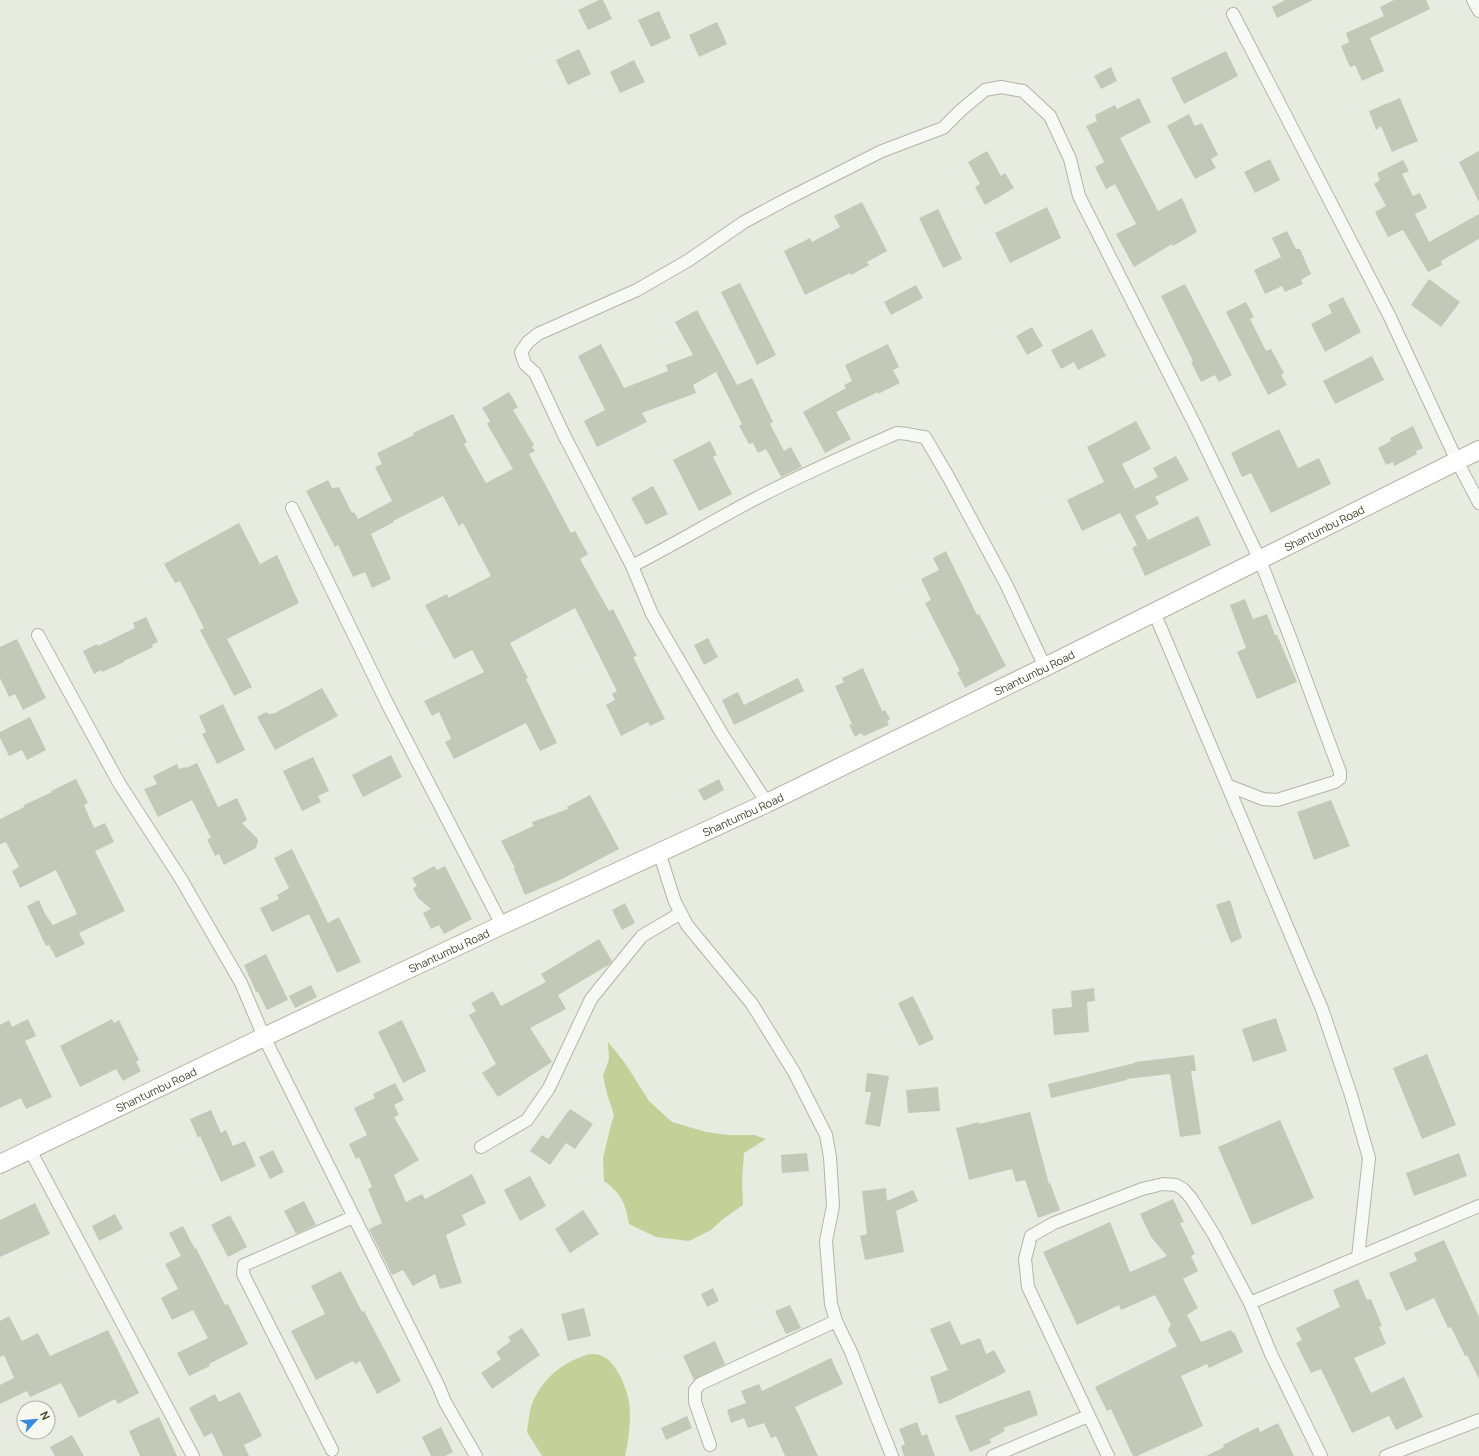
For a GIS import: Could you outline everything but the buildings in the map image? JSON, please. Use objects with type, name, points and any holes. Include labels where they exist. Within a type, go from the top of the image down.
[{"type":"street","points":[[1473,0],[1479,11]]},
{"type":"street","points":[[1234,14],[1389,315],[1457,461],[1479,503]]},
{"type":"street","points":[[767,803],[722,734],[652,614],[632,566],[564,435],[535,372],[525,364],[521,352],[528,342],[538,334],[637,290],[689,260],[744,222],[787,199],[882,151],[943,128],[960,111],[985,90],[1001,88],[1023,91],[1050,116],[1070,159],[1079,196],[1192,420],[1260,560],[1293,644],[1340,772],[1340,778],[1335,782],[1277,800],[1263,799],[1229,786]]},
{"type":"street","points":[[632,566],[707,526],[753,499],[843,456],[897,433],[925,437],[949,478],[1006,584],[1045,667]]},
{"type":"street","name":"Shantumbu Road","points":[[0,1164],[264,1037],[767,803],[1045,667],[1479,450]]},
{"type":"street","points":[[292,508],[387,703],[502,925]]},
{"type":"street","points":[[1154,612],[1229,786],[1322,1009],[1351,1095],[1368,1158],[1358,1257]]},
{"type":"street","points":[[38,635],[119,783],[182,878],[237,977],[264,1037],[438,1385],[445,1402],[476,1456]]},
{"type":"street","points":[[659,852],[675,902],[687,925],[752,1004],[794,1072],[826,1135],[830,1156],[833,1206],[826,1241],[831,1304],[836,1321],[851,1352],[892,1456]]},
{"type":"street","points":[[481,1147],[527,1120],[549,1088],[591,999],[642,936],[681,914]]},
{"type":"street","points":[[30,1150],[193,1456]]},
{"type":"street","points":[[1108,1456],[1028,1287],[1025,1259],[1031,1236],[1054,1223],[1142,1189],[1163,1184],[1176,1185],[1183,1189],[1191,1198],[1213,1233],[1250,1303],[1272,1354],[1321,1456]]},
{"type":"street","points":[[1250,1303],[1479,1206]]},
{"type":"street","points":[[332,1450],[242,1274],[244,1265],[353,1217]]},
{"type":"street","points":[[710,1445],[695,1402],[695,1390],[700,1384],[836,1321]]},
{"type":"street","points":[[993,1456],[1088,1416]]},
{"type":"street","points":[[1386,1456],[1479,1420]]},
{"type":"shaded area","points":[[608,1042],[625,1063],[649,1101],[672,1122],[706,1132],[728,1135],[754,1135],[766,1139],[744,1153],[742,1180],[743,1205],[723,1219],[711,1230],[689,1241],[656,1237],[629,1224],[622,1200],[615,1190],[604,1181],[603,1158],[614,1115],[603,1076],[609,1059]]},
{"type":"shaded area","points":[[590,1354],[601,1355],[611,1363],[619,1374],[627,1392],[630,1418],[629,1435],[625,1456],[542,1456],[527,1432],[530,1410],[535,1397],[540,1388],[554,1373],[571,1361]]}]
